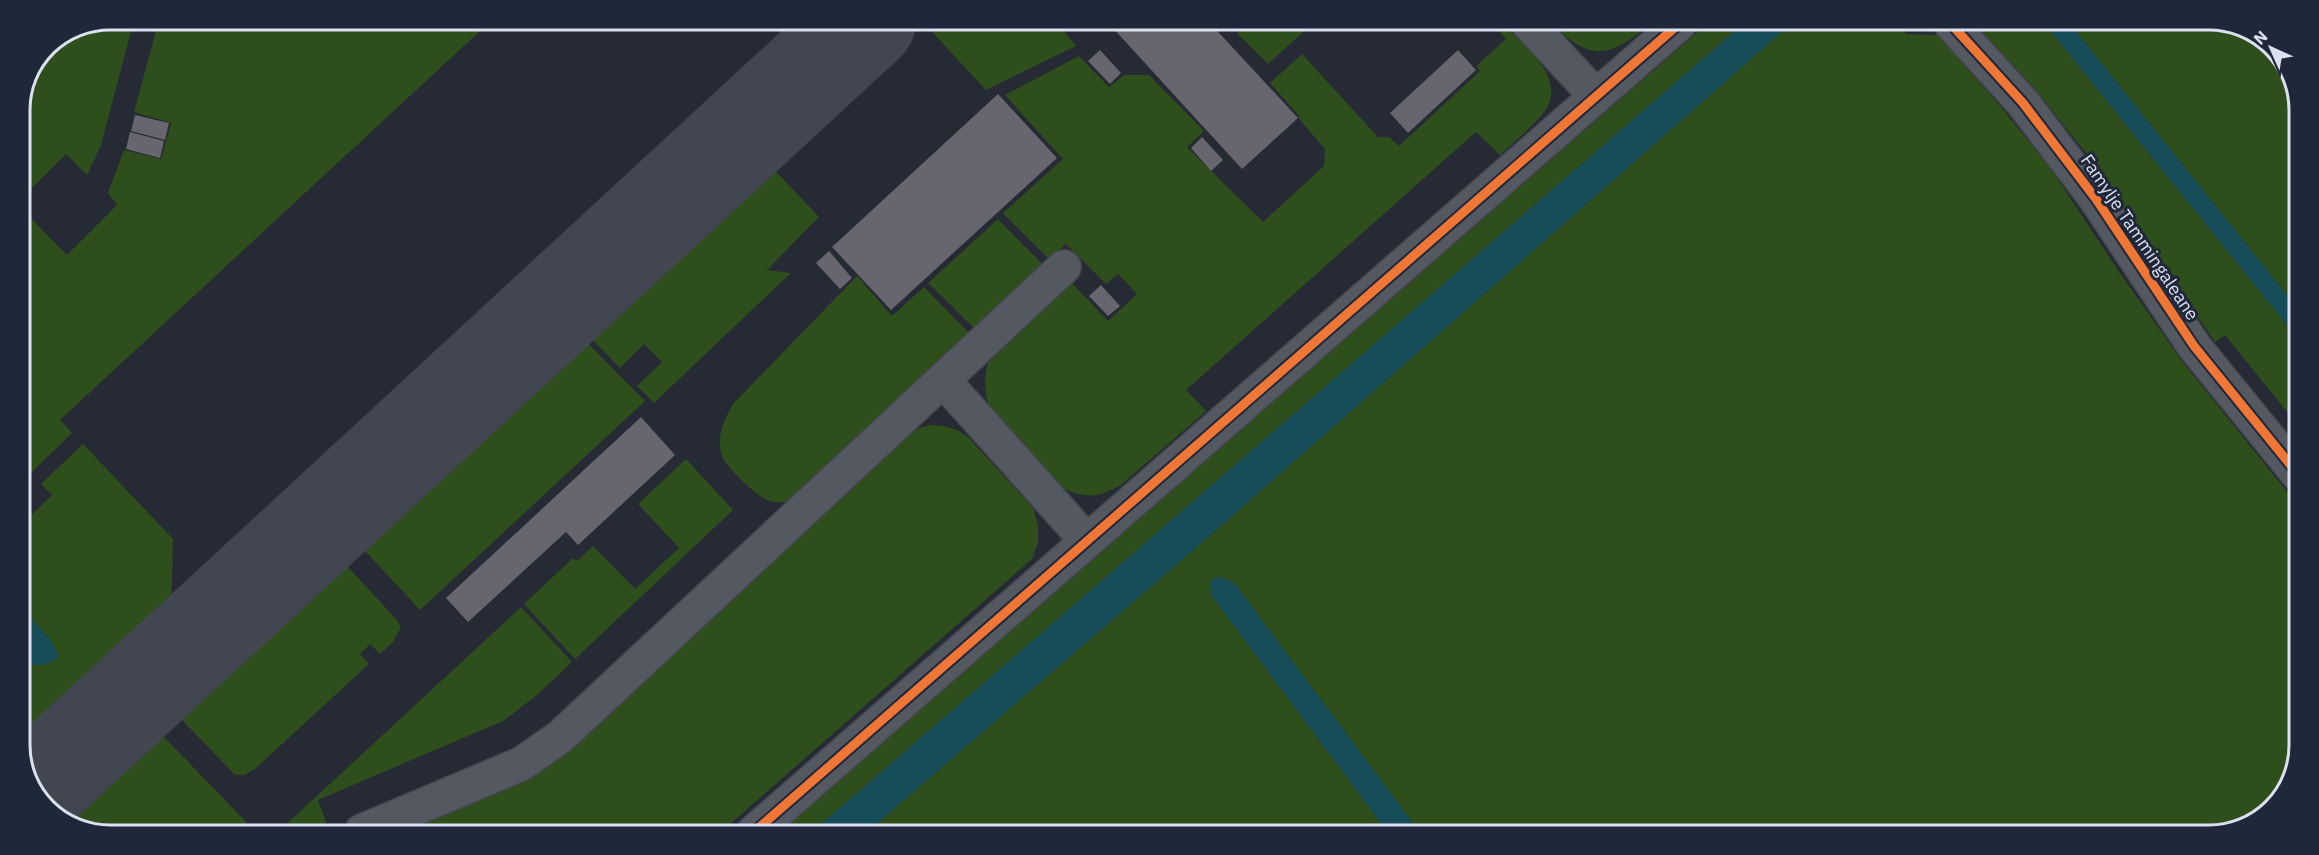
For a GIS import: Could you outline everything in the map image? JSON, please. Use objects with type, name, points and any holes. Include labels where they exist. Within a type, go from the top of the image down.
[{"type":"street","points":[[1535,30],[1596,96]]},
{"type":"street","points":[[762,825],[1672,30]]},
{"type":"street","name":"Famylje Tammingaleane","points":[[1956,30],[2023,103],[2090,190],[2194,346],[2289,463]]},
{"type":"street","points":[[376,825],[521,764],[560,737],[1064,267]]},
{"type":"street","points":[[943,380],[1087,541]]},
{"type":"green space","points":[[110,30],[131,30],[101,145],[87,175],[66,154],[30,190],[30,110],[36,79],[43,65],[65,43],[79,36]]},
{"type":"green space","points":[[156,30],[481,30],[60,420],[72,433],[31,473],[30,217],[67,255],[117,205],[108,193],[124,150],[161,159],[171,123],[134,112]]},
{"type":"green space","points":[[930,30],[1063,30],[1076,46],[986,90]]},
{"type":"green space","points":[[1241,30],[1305,30],[1268,64],[1237,33]]},
{"type":"green space","points":[[1498,30],[1509,30],[1531,52],[1547,75],[1551,87],[1550,99],[1544,112],[1534,124],[1500,155],[1476,132],[1186,390],[1206,411],[1121,485],[1092,496],[1062,488],[989,407],[985,385],[988,363],[1072,283],[1108,321],[1137,294],[1118,274],[1106,284],[1066,244],[1049,259],[1003,213],[1063,159],[1005,95],[1079,56],[1109,87],[1124,75],[1149,75],[1204,131],[1187,147],[1263,222],[1324,166],[1325,149],[1270,83],[1302,54],[1378,137],[1389,137],[1399,146],[1480,71],[1476,66],[1506,39]]},
{"type":"green space","points":[[1560,30],[1642,30],[1624,43],[1601,51],[1590,50],[1578,45]]},
{"type":"green space","points":[[1700,30],[1736,30],[820,825],[787,825]]},
{"type":"green space","points":[[1784,30],[1902,30],[1906,34],[1938,35],[2049,166],[2117,269],[2182,361],[2289,494],[2288,756],[2285,771],[2276,790],[2258,809],[2235,821],[2210,825],[1414,825],[1235,584],[1221,577],[1211,595],[1382,825],[875,825],[1190,553]]},
{"type":"green space","points":[[1981,30],[2050,30],[2289,328],[2289,414],[2225,335],[2215,342],[2092,161],[2035,89]]},
{"type":"green space","points":[[2075,30],[2220,31],[2235,34],[2258,46],[2273,61],[2283,79],[2289,104],[2289,298]]},
{"type":"green space","points":[[766,161],[819,217],[767,270],[791,273],[654,403],[637,386],[662,362],[644,344],[620,368],[584,331]]},
{"type":"green space","points":[[998,219],[1044,266],[977,331],[928,283]]},
{"type":"green space","points":[[857,276],[892,316],[924,287],[972,336],[789,502],[770,501],[750,488],[734,473],[723,458],[720,440],[724,422],[733,404]]},
{"type":"green space","points":[[580,335],[645,401],[420,610],[365,551],[363,536]]},
{"type":"green space","points":[[930,425],[941,426],[959,431],[968,437],[1033,508],[1038,525],[1038,543],[1032,559],[729,825],[419,825],[530,777],[572,749],[916,429]]},
{"type":"green space","points":[[83,444],[173,539],[171,616],[30,746],[30,659],[50,639],[30,618],[30,516],[52,495],[41,484]]},
{"type":"green space","points":[[686,459],[733,510],[575,659],[524,604],[573,558],[577,561],[593,546],[635,589],[679,548],[638,504]]},
{"type":"green space","points":[[335,562],[347,566],[401,627],[393,642],[380,654],[370,644],[360,654],[369,664],[255,769],[244,775],[235,775],[183,721],[181,703]]},
{"type":"green space","points":[[521,607],[572,662],[536,696],[503,721],[318,800],[327,825],[285,825]]},
{"type":"green space","points":[[158,733],[164,737],[249,825],[110,825],[84,821],[63,810],[144,735]]},
{"type":"water","points":[[1736,30],[1784,30],[1190,553],[875,825],[820,825]]},
{"type":"water","points":[[2050,30],[2075,30],[2289,298],[2289,328]]},
{"type":"water","points":[[1221,577],[1235,584],[1414,825],[1382,825],[1211,595],[1210,583],[1214,578]]},
{"type":"water","points":[[30,618],[50,639],[59,656],[45,664],[30,664]]},
{"type":"building","points":[[1115,30],[1216,30],[1298,118],[1242,169]]},
{"type":"building","points":[[1100,50],[1121,73],[1110,84],[1088,61]]},
{"type":"building","points":[[1458,50],[1476,70],[1408,133],[1390,113]]},
{"type":"building","points":[[998,94],[1057,158],[891,310],[832,247]]},
{"type":"building","points":[[135,115],[169,123],[165,140],[131,131]]},
{"type":"building","points":[[130,132],[164,141],[160,158],[126,149]]},
{"type":"building","points":[[1202,137],[1223,160],[1211,171],[1191,148]]},
{"type":"building","points":[[829,251],[852,278],[840,289],[816,263]]},
{"type":"building","points":[[1101,285],[1120,306],[1108,316],[1089,296]]},
{"type":"building","points":[[641,417],[675,455],[578,545],[566,532],[468,622],[446,598]]},
{"type":"taxiway","points":[[40,783],[856,30]]},
{"type":"cycle path","points":[[762,825],[1672,30]]},
{"type":"cycle path","points":[[1956,30],[2023,103],[2096,199],[2194,346],[2289,463]]}]
